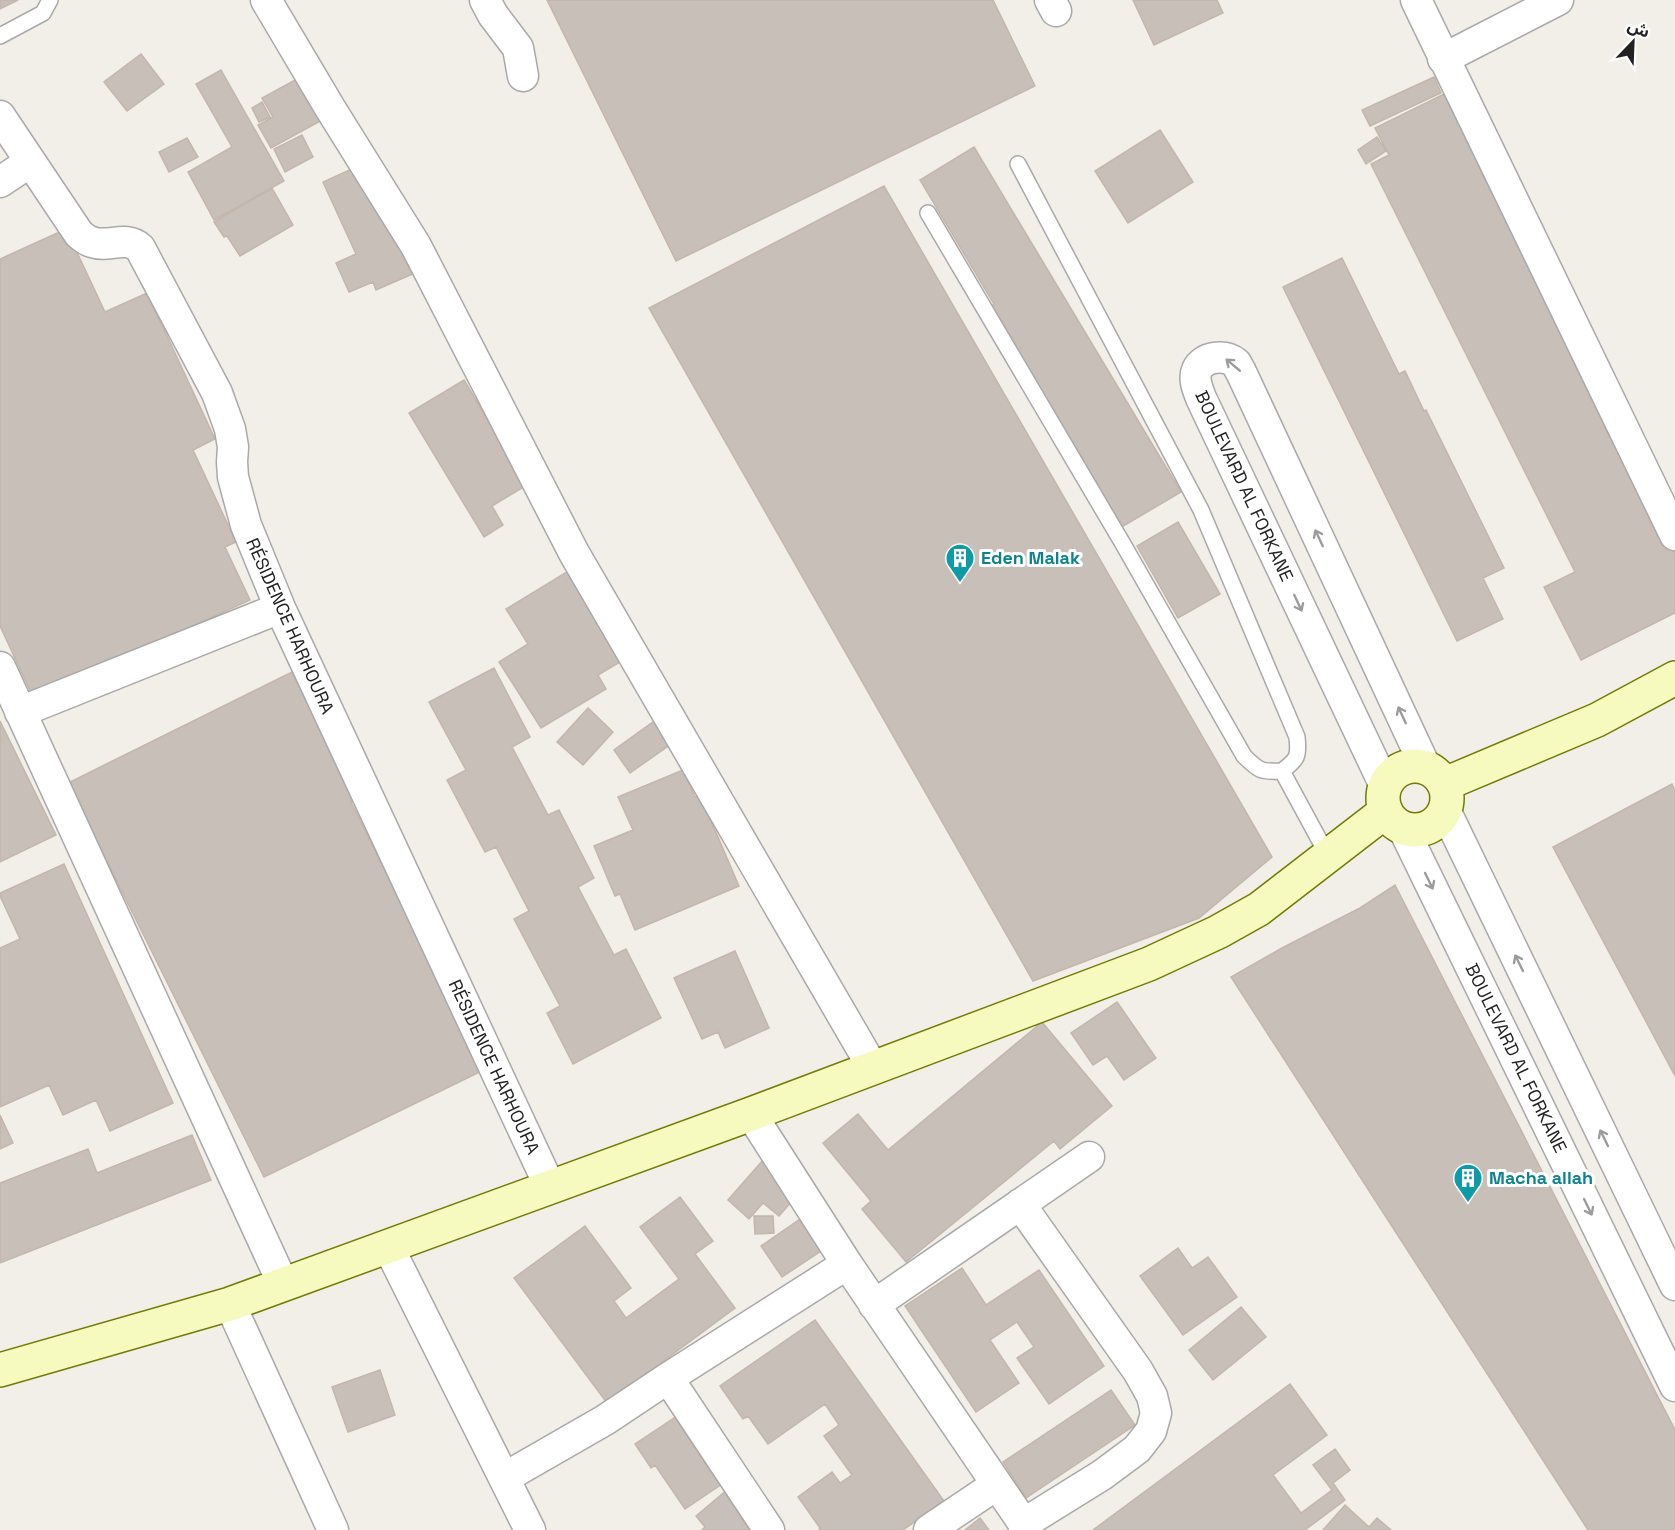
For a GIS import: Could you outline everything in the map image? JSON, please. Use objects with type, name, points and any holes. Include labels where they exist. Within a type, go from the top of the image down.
[{"type":"street","points":[[266,0],[416,246],[574,553],[873,1068]]},
{"type":"street","points":[[485,0],[493,15],[518,48],[523,76]]},
{"type":"street","points":[[1416,0],[1675,535]]},
{"type":"street","points":[[1443,59],[1558,0]]},
{"type":"street","name":"RÉSIDENCE HARHOURA","points":[[0,116],[79,234],[101,244],[128,242],[135,243],[140,248],[217,393],[230,429],[233,447],[233,477],[246,525],[280,608],[550,1187]]},
{"type":"street","points":[[0,182],[30,162]]},
{"type":"street","name":"BOULEVARD AL FORKANE","points":[[1675,1285],[1241,372],[1235,363],[1224,358],[1214,357],[1206,361],[1197,369],[1195,376],[1201,398],[1391,809],[1675,1386]]},
{"type":"street","points":[[20,712],[280,608]]},
{"type":"street","points":[[0,667],[283,1284]]},
{"type":"street","points":[[1439,787],[1598,720],[1675,678]]},
{"type":"street","points":[[1414,766],[1439,787],[1439,820],[1429,828],[1416,830],[1391,809],[1391,776],[1402,769],[1414,766]]},
{"type":"street","points":[[0,1370],[230,1304],[751,1114],[1149,964],[1218,932],[1260,909],[1391,809]]},
{"type":"street","points":[[751,1114],[874,1305],[1025,1527],[1137,1449],[1151,1431],[1156,1413],[1152,1396],[1138,1371],[1020,1204]]},
{"type":"street","points":[[874,1305],[1089,1157]]},
{"type":"street","points":[[388,1246],[530,1530]]},
{"type":"street","points":[[504,1479],[605,1420],[847,1264]]},
{"type":"street","points":[[230,1304],[333,1530]]},
{"type":"street","points":[[668,1378],[769,1530]]},
{"type":"street","points":[[929,1530],[996,1485]]},
{"type":"lane","points":[[0,36],[43,13],[50,0]]},
{"type":"lane","points":[[928,213],[1123,544],[1244,756],[1253,766],[1264,772],[1282,771],[1291,764],[1299,752],[1297,737],[1201,510],[1018,164]]},
{"type":"lane","points":[[1282,771],[1328,856]]},
{"type":"building","points":[[0,0],[18,0],[0,9]]},
{"type":"building","points":[[547,0],[993,0],[1035,86],[676,261]]},
{"type":"building","points":[[1133,0],[1217,0],[1223,13],[1154,45]]},
{"type":"building","points":[[141,54],[164,84],[127,111],[104,82]]},
{"type":"building","points":[[221,70],[284,181],[214,220],[188,172],[232,147],[196,84]]},
{"type":"building","points":[[1434,77],[1441,93],[1370,126],[1362,110]]},
{"type":"building","points":[[297,79],[324,119],[271,148],[258,125],[273,117],[262,98]]},
{"type":"building","points":[[1444,94],[1675,552],[1675,613],[1581,660],[1544,587],[1575,572],[1371,164],[1389,155],[1375,128]]},
{"type":"building","points":[[262,102],[270,117],[259,122],[252,108]]},
{"type":"building","points":[[1160,130],[1193,182],[1128,223],[1095,171]]},
{"type":"building","points":[[302,135],[313,157],[285,172],[274,149]]},
{"type":"building","points":[[1377,137],[1386,151],[1366,164],[1358,150]]},
{"type":"building","points":[[187,138],[198,157],[169,172],[159,152]]},
{"type":"building","points":[[974,147],[1181,492],[1120,528],[989,308],[994,304],[920,180]]},
{"type":"building","points":[[367,162],[417,272],[376,290],[373,282],[349,292],[336,263],[356,254],[323,182]]},
{"type":"building","name":"Eden Malak","points":[[884,186],[1272,857],[1199,918],[1033,981],[649,308]]},
{"type":"building","points":[[272,188],[293,225],[240,256],[227,236],[224,237],[214,222]]},
{"type":"building","points":[[66,229],[105,312],[147,293],[215,439],[193,450],[236,542],[225,547],[250,600],[34,699],[0,626],[0,259]]},
{"type":"building","points":[[1342,258],[1399,374],[1405,371],[1424,411],[1426,410],[1504,568],[1483,578],[1503,619],[1457,641],[1283,287]]},
{"type":"building","points":[[464,380],[527,485],[492,506],[503,525],[484,537],[409,413]]},
{"type":"building","points":[[1178,522],[1220,594],[1178,618],[1137,546]]},
{"type":"building","points":[[570,570],[625,659],[598,675],[606,689],[541,728],[499,662],[528,644],[506,609]]},
{"type":"building","points":[[494,668],[530,737],[512,747],[548,815],[559,810],[594,878],[578,887],[614,955],[626,949],[661,1018],[573,1064],[547,1013],[560,1006],[514,919],[529,911],[496,847],[485,852],[447,780],[466,770],[429,702]]},
{"type":"building","points":[[292,672],[356,800],[351,802],[484,1070],[264,1177],[68,783]]},
{"type":"building","points":[[588,708],[613,732],[583,765],[557,742]]},
{"type":"building","points":[[657,719],[674,742],[630,773],[614,750]]},
{"type":"building","points":[[0,721],[56,835],[0,862]]},
{"type":"building","points":[[683,770],[695,797],[700,795],[739,886],[635,930],[620,894],[615,896],[594,846],[633,830],[618,797]]},
{"type":"building","points":[[1672,784],[1675,791],[1675,1076],[1553,847]]},
{"type":"building","points":[[64,864],[173,1103],[110,1131],[96,1100],[63,1115],[49,1085],[0,1107],[0,948],[20,939],[0,893]]},
{"type":"building","name":"Macha allah","points":[[1395,885],[1675,1430],[1675,1530],[1588,1530],[1231,977],[1360,908]]},
{"type":"building","points":[[735,951],[769,1028],[725,1048],[718,1032],[702,1039],[674,978]]},
{"type":"building","points":[[1117,1002],[1156,1058],[1124,1080],[1107,1056],[1093,1065],[1071,1033]]},
{"type":"building","points":[[1042,1022],[1112,1106],[1060,1149],[1054,1141],[906,1262],[862,1209],[871,1201],[823,1143],[858,1114],[888,1150]]},
{"type":"building","points":[[0,1115],[13,1143],[0,1149]]},
{"type":"building","points":[[192,1135],[211,1180],[0,1263],[0,1183],[88,1149],[97,1173]]},
{"type":"building","points":[[763,1160],[800,1192],[779,1216],[763,1203],[749,1219],[728,1200]]},
{"type":"building","points":[[680,1197],[713,1241],[695,1254],[735,1308],[607,1403],[514,1278],[585,1226],[631,1288],[614,1301],[626,1318],[679,1279],[640,1227]]},
{"type":"building","points":[[754,1216],[773,1216],[774,1233],[755,1234]]},
{"type":"building","points":[[800,1219],[821,1251],[782,1277],[761,1246]]},
{"type":"building","points":[[1178,1248],[1192,1268],[1208,1257],[1237,1297],[1183,1335],[1140,1276]]},
{"type":"building","points":[[962,1268],[986,1305],[1039,1270],[1104,1366],[1049,1404],[1017,1358],[1034,1347],[1017,1322],[990,1340],[1019,1383],[976,1412],[905,1306]]},
{"type":"building","points":[[1241,1307],[1266,1337],[1213,1380],[1189,1350]]},
{"type":"building","points":[[815,1320],[944,1501],[903,1530],[819,1530],[820,1528],[798,1497],[832,1472],[840,1483],[852,1475],[824,1436],[839,1425],[825,1404],[768,1444],[748,1416],[743,1419],[720,1386]]},
{"type":"building","points":[[380,1370],[395,1415],[348,1432],[332,1387]]},
{"type":"building","points":[[1290,1384],[1327,1435],[1273,1475],[1301,1513],[1332,1490],[1313,1465],[1335,1449],[1350,1470],[1333,1483],[1345,1500],[1305,1530],[1093,1530]]},
{"type":"building","points":[[1111,1390],[1135,1425],[1026,1498],[1003,1462]]},
{"type":"building","points":[[683,1412],[725,1482],[685,1509],[655,1465],[651,1468],[635,1444]]},
{"type":"building","points":[[728,1489],[763,1530],[702,1530],[705,1527],[696,1516]]},
{"type":"building","points":[[1345,1505],[1369,1527],[1377,1518],[1391,1530],[1323,1530]]},
{"type":"building","points":[[980,1518],[989,1530],[965,1530]]},
{"type":"place","name":"Eden Malak","points":[[960,584]]},
{"type":"place","name":"Macha allah","points":[[1468,1204]]}]
